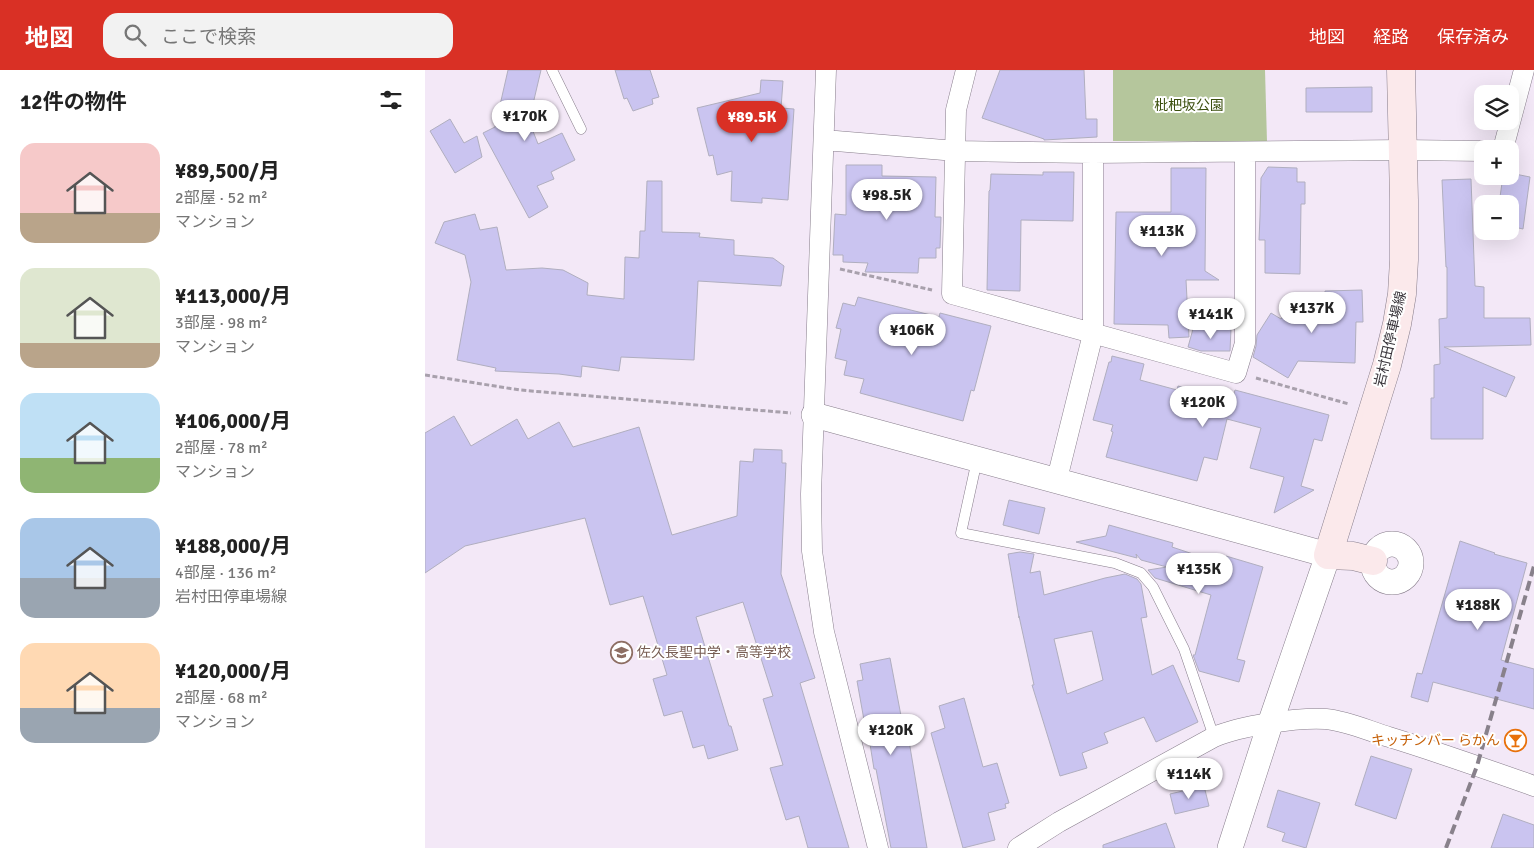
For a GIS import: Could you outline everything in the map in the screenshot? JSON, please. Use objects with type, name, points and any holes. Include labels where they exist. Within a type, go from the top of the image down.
[{"type":"main road","name":"岩村田停車場線","points":[[1328,555],[1373,411],[1397,324],[1402,294],[1404,243],[1401,70]]},
{"type":"main road","points":[[1328,555],[1353,556],[1373,561]]},
{"type":"street","points":[[826,70],[811,525],[815,582],[824,632],[878,848]]},
{"type":"street","points":[[966,70],[956,110],[952,294],[1236,373],[1245,343],[1245,153]]},
{"type":"street","points":[[1505,140],[1524,70]]},
{"type":"street","points":[[824,140],[956,151],[1245,153],[1403,150],[1474,151]]},
{"type":"street","points":[[1057,479],[1093,334],[1093,153]]},
{"type":"street","points":[[814,415],[978,460],[1057,479],[1328,555],[1270,724],[1236,847]]},
{"type":"street","points":[[1018,848],[1059,822],[1214,737],[1231,731],[1301,719],[1328,719],[1349,724],[1532,781]]},
{"type":"lane","points":[[552,70],[581,129]]},
{"type":"lane","points":[[978,460],[961,533],[1115,564],[1141,574],[1153,587],[1184,649],[1214,737]]},
{"type":"path","points":[[819,265],[952,294]]},
{"type":"path","points":[[1236,373],[1373,411]]},
{"type":"path","points":[[425,375],[520,390],[814,415]]},
{"type":"green space","name":"枇杷坂公園","points":[[1113,70],[1265,70],[1267,142],[1113,141]]},
{"type":"building","points":[[508,70],[541,70],[529,121],[538,144],[562,133],[575,160],[551,172],[554,179],[537,186],[548,207],[529,218],[483,133],[495,127]]},
{"type":"building","points":[[615,70],[650,70],[659,97],[652,99],[653,104],[633,111],[627,98],[624,99]]},
{"type":"building","points":[[1000,70],[1084,70],[1086,119],[1097,119],[1097,137],[1044,140],[982,118]]},
{"type":"building","points":[[761,80],[783,81],[781,108],[794,109],[788,200],[762,198],[762,203],[731,201],[732,171],[717,175],[713,155],[709,156],[697,108],[760,93]]},
{"type":"building","points":[[1372,87],[1372,112],[1306,112],[1306,88]]},
{"type":"building","points":[[450,119],[464,143],[477,136],[482,157],[455,173],[430,131]]},
{"type":"building","points":[[846,165],[882,165],[882,176],[936,177],[935,217],[941,217],[940,248],[936,248],[936,258],[919,258],[918,273],[865,272],[868,263],[843,262],[843,255],[833,255],[835,214],[846,215]]},
{"type":"building","points":[[1268,167],[1297,168],[1297,182],[1305,182],[1305,204],[1301,204],[1300,274],[1265,273],[1265,240],[1259,240],[1261,178]]},
{"type":"building","points":[[1171,168],[1206,168],[1205,271],[1219,280],[1186,280],[1189,337],[1169,338],[1168,325],[1114,324],[1116,212],[1171,212]]},
{"type":"building","points":[[1043,172],[1074,172],[1073,221],[1021,220],[1020,291],[987,290],[991,174],[1043,175]]},
{"type":"building","points":[[1519,175],[1530,177],[1523,229],[1519,228],[1519,195],[1500,195],[1502,185],[1519,185]]},
{"type":"building","points":[[1471,179],[1475,286],[1484,287],[1484,318],[1530,318],[1531,345],[1444,347],[1515,377],[1506,397],[1483,387],[1483,439],[1431,439],[1431,398],[1434,398],[1434,365],[1440,364],[1439,319],[1447,318],[1447,267],[1442,180]]},
{"type":"building","points":[[647,181],[662,181],[662,232],[700,233],[699,237],[734,240],[734,255],[773,258],[784,266],[781,286],[698,281],[694,360],[621,357],[619,371],[582,366],[581,377],[495,371],[496,368],[457,360],[471,282],[465,255],[435,243],[444,222],[475,214],[480,230],[497,227],[506,270],[542,268],[563,270],[588,283],[587,295],[624,299],[625,257],[639,258],[640,231],[645,231]]},
{"type":"building","points":[[1362,290],[1363,322],[1356,322],[1355,363],[1298,361],[1288,378],[1253,357],[1257,335],[1271,313],[1281,319],[1292,302],[1325,323],[1325,291]]},
{"type":"building","points":[[858,297],[939,317],[940,313],[991,326],[974,391],[971,390],[963,421],[860,393],[864,379],[844,375],[847,361],[835,358],[841,329],[836,328],[843,303],[855,306]]},
{"type":"building","points":[[1193,329],[1231,329],[1230,351],[1201,351],[1188,347]]},
{"type":"building","points":[[1112,356],[1144,364],[1140,380],[1177,390],[1178,386],[1232,400],[1235,390],[1329,415],[1322,441],[1314,439],[1301,486],[1314,490],[1274,513],[1284,477],[1250,468],[1261,428],[1227,419],[1217,460],[1204,457],[1197,481],[1106,457],[1113,425],[1093,420]]},
{"type":"building","points":[[454,416],[471,446],[517,419],[528,439],[559,422],[573,447],[639,427],[672,535],[737,516],[740,461],[753,462],[754,449],[782,450],[782,463],[786,463],[781,574],[815,678],[800,683],[849,848],[808,848],[799,816],[786,820],[770,768],[783,765],[763,699],[773,696],[743,602],[696,617],[738,750],[708,759],[704,745],[693,748],[682,711],[664,716],[653,679],[667,675],[643,596],[610,605],[585,518],[465,546],[425,573],[425,433]]},
{"type":"building","points":[[1009,500],[1045,508],[1039,534],[1003,525]]},
{"type":"building","points":[[1109,525],[1173,543],[1172,547],[1193,554],[1189,569],[1220,577],[1226,556],[1263,567],[1237,659],[1245,661],[1239,682],[1199,671],[1193,655],[1195,655],[1211,595],[1155,578],[1148,570],[1167,567],[1141,560],[1136,554],[1137,558],[1076,542],[1106,536]]},
{"type":"building","points":[[1460,541],[1494,554],[1527,563],[1501,660],[1534,669],[1534,709],[1433,682],[1428,702],[1411,697],[1417,673],[1422,674]]},
{"type":"building","points":[[1020,552],[1034,554],[1030,573],[1040,571],[1044,595],[1125,574],[1137,579],[1141,584],[1147,617],[1141,618],[1152,675],[1173,665],[1198,722],[1156,742],[1144,717],[1104,733],[1108,743],[1082,753],[1087,768],[1060,776],[1032,685],[1034,685],[1019,616],[1019,618],[1008,554]],"holes":[[[1092,631],[1103,680],[1067,694],[1054,639]]]},
{"type":"building","points":[[890,658],[906,742],[909,741],[927,848],[891,848],[876,769],[874,769],[866,719],[864,720],[857,681],[863,680],[860,664]]},
{"type":"building","points":[[964,698],[983,767],[997,763],[1009,803],[1005,804],[1006,808],[988,813],[995,840],[963,848],[931,733],[945,728],[939,706]]},
{"type":"building","points":[[1371,756],[1412,769],[1396,819],[1355,805]]},
{"type":"building","points":[[1204,786],[1209,806],[1175,814],[1170,794]]},
{"type":"building","points":[[1278,790],[1320,803],[1306,848],[1282,841],[1285,833],[1267,827]]},
{"type":"building","points":[[1503,814],[1534,825],[1534,848],[1491,848]]},
{"type":"building","points":[[1166,823],[1175,848],[1103,848],[1103,845]]},
{"type":"railway","points":[[1446,848],[1477,766],[1534,566]]},
{"type":"place","name":"佐久長聖中学・高等学校","points":[[621,652]]},
{"type":"place","name":"キッチンバー らかん","points":[[1516,740]]}]
